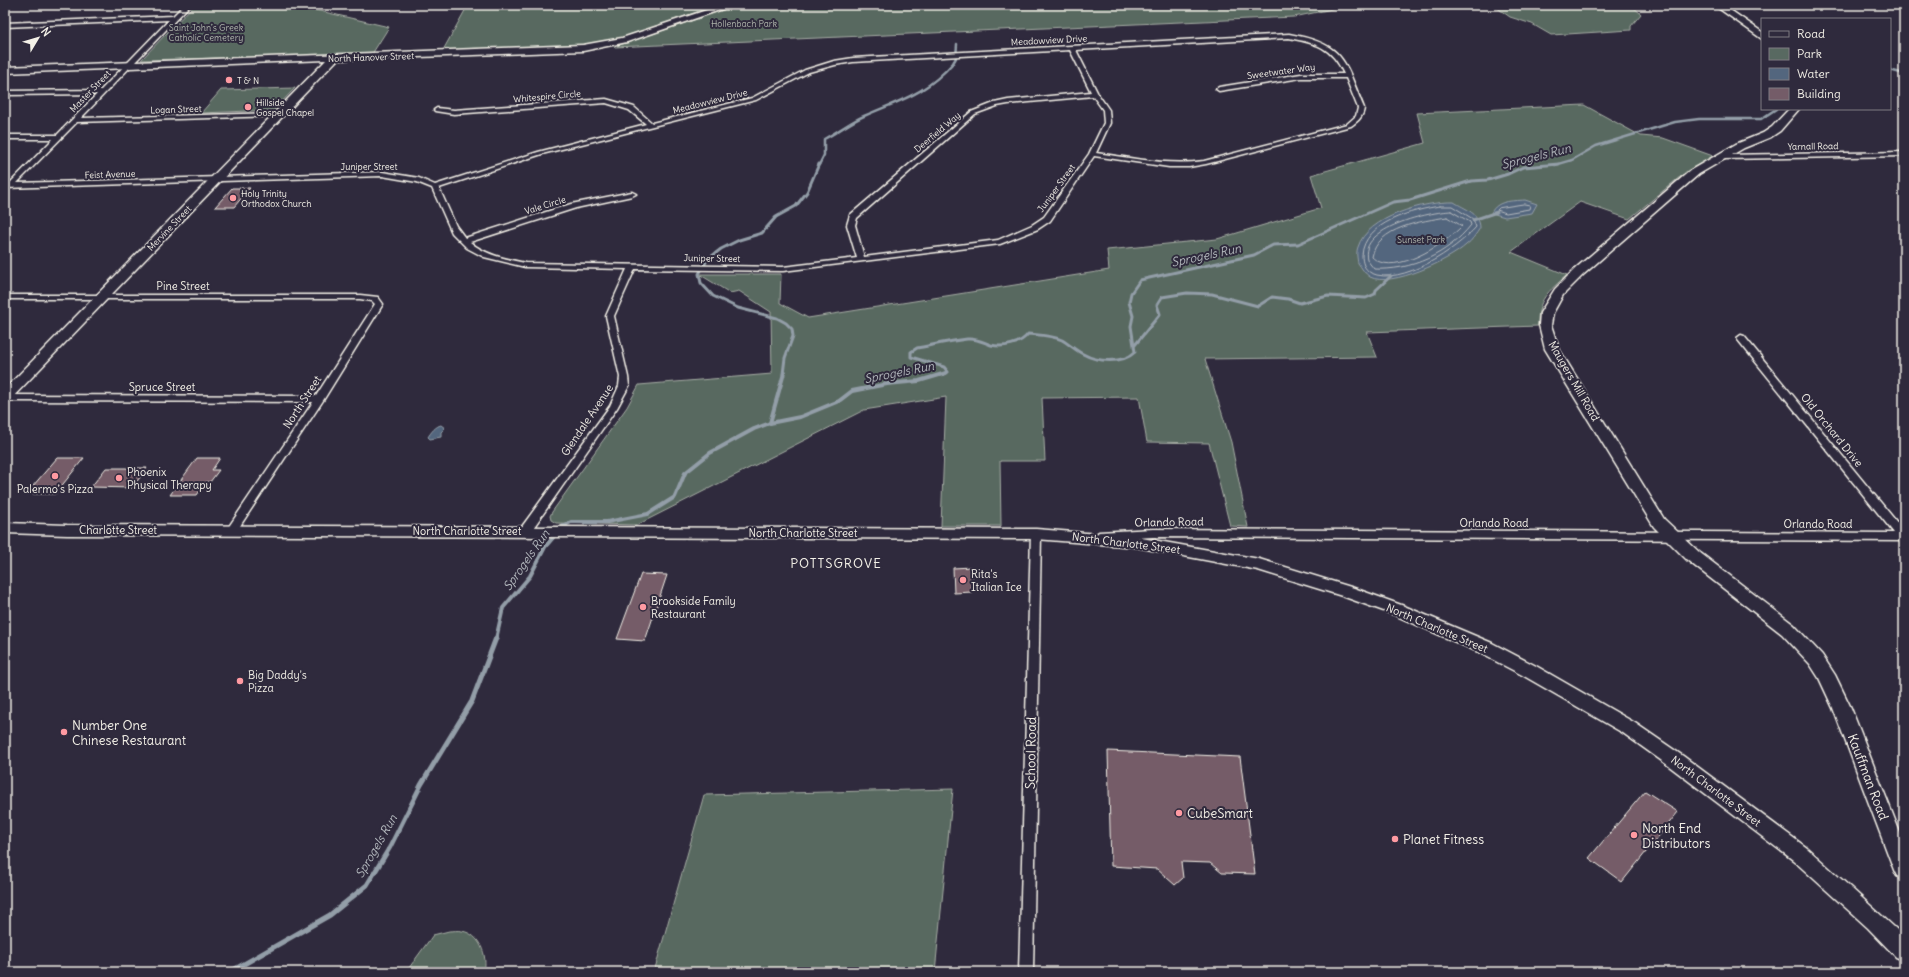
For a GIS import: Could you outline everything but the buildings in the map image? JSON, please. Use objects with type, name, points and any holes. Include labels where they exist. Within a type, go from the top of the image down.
[{"type":"street","name":"Master Street","points":[[7,187],[60,137],[74,120],[187,5]]},
{"type":"street","name":"North Hanover Street","points":[[5,70],[128,64],[333,59],[598,46],[642,35],[730,5]]},
{"type":"street","points":[[1718,5],[1761,35]]},
{"type":"street","points":[[5,25],[175,18]]},
{"type":"street","name":"Meadowview Drive","points":[[435,187],[540,153],[754,99],[807,71],[834,63],[861,60],[1289,36],[1309,40],[1327,46],[1340,59],[1361,108],[1361,113],[1349,125],[1204,163],[1170,165],[1092,154]]},
{"type":"street","name":"Juniper Street","points":[[215,180],[382,174],[418,180],[435,187],[455,231],[480,254],[498,261],[525,265],[783,269],[1000,242],[1028,230],[1047,219],[1092,154],[1107,123],[1106,110],[1095,94],[1072,48]]},
{"type":"street","name":"Mervine Street","points":[[5,398],[333,59]]},
{"type":"street","name":"Sweetwater Way","points":[[1219,89],[1301,76],[1347,76]]},
{"type":"street","points":[[5,93],[102,92]]},
{"type":"street","name":"Deerfield Way","points":[[861,260],[851,225],[852,217],[973,113],[996,104],[1008,102],[1095,94]]},
{"type":"street","name":"Whitespire Circle","points":[[437,110],[454,112],[606,101],[628,106],[638,112],[651,126]]},
{"type":"street","name":"Maugers Mill Road","points":[[1793,110],[1776,129],[1767,135],[1740,146],[1695,172],[1580,271],[1559,292],[1548,307],[1544,325],[1552,349],[1659,523],[1670,536],[1796,637],[1813,655],[1830,684]]},
{"type":"street","name":"Logan Street","points":[[74,120],[278,115]]},
{"type":"street","points":[[5,137],[60,137]]},
{"type":"street","name":"Yarnall Road","points":[[1723,157],[1904,154]]},
{"type":"street","name":"Feist Avenue","points":[[7,187],[215,180]]},
{"type":"street","name":"Vale Circle","points":[[465,241],[574,206],[632,194]]},
{"type":"street","name":"Glendale Avenue","points":[[525,531],[614,406],[624,386],[624,377],[610,316],[632,267]]},
{"type":"street","name":"Pine Street","points":[[5,297],[360,297]]},
{"type":"street","name":"North Street","points":[[232,530],[319,399],[379,304],[375,299],[360,297]]},
{"type":"street","name":"Old Orchard Drive","points":[[1741,338],[1904,537]]},
{"type":"street","name":"Spruce Street","points":[[5,398],[319,399]]},
{"type":"street","name":"Charlotte Street","points":[[5,528],[232,530]]},
{"type":"street","name":"North Charlotte Street","points":[[232,530],[1036,534],[1083,537],[1157,545],[1272,569],[1348,592],[1398,610],[1486,648],[1530,671],[1629,728],[1800,854],[1875,921],[1904,950]]},
{"type":"street","name":"Orlando Road","points":[[1083,537],[1153,533],[1904,537]]},
{"type":"street","name":"School Road","points":[[1026,972],[1036,534]]},
{"type":"street","name":"Kauffman Road","points":[[1830,684],[1904,870]]},
{"type":"green space","name":"Saint John's Greek Catholic Cemetery","points":[[194,5],[294,5],[389,27],[372,54],[141,60]]},
{"type":"green space","points":[[468,5],[716,5],[632,35],[599,43],[442,52]]},
{"type":"green space","name":"Hollenbach Park","points":[[738,5],[1351,5],[1294,17],[614,47]]},
{"type":"green space","points":[[1493,5],[1631,5],[1641,14],[1631,26],[1631,30],[1551,35],[1532,24],[1510,17]]},
{"type":"green space","points":[[295,88],[274,110],[201,113],[221,90]]},
{"type":"green space","name":"Sunset Park","points":[[1584,105],[1641,136],[1663,138],[1713,156],[1687,171],[1629,219],[1580,202],[1511,252],[1567,275],[1549,291],[1542,302],[1539,309],[1538,326],[1367,332],[1377,357],[1205,359],[1231,442],[1248,527],[1230,526],[1209,443],[1147,442],[1139,397],[1042,398],[1045,461],[1000,461],[1001,526],[941,526],[946,397],[864,410],[637,525],[556,523],[551,520],[550,516],[552,512],[627,407],[639,385],[772,374],[771,312],[739,291],[730,293],[699,274],[781,274],[780,303],[808,318],[1109,270],[1107,250],[1217,239],[1321,208],[1311,175],[1425,143],[1417,113]]},
{"type":"green space","points":[[953,789],[935,972],[654,972],[704,795]]},
{"type":"green space","points":[[449,931],[460,931],[474,936],[484,953],[484,972],[406,972],[433,935]]},
{"type":"water","points":[[1525,200],[1537,204],[1532,213],[1505,217],[1491,213],[1501,203]]},
{"type":"water","points":[[1454,202],[1475,215],[1480,228],[1470,242],[1447,258],[1420,271],[1392,279],[1370,277],[1358,263],[1357,249],[1364,236],[1373,227],[1385,219],[1398,213],[1428,204]]},
{"type":"water","points":[[441,425],[445,428],[441,432],[441,437],[430,439],[428,437],[431,433],[435,428]]},
{"type":"waterway","points":[[819,165],[824,155],[824,139],[859,118],[912,96],[932,83],[953,63],[956,58],[957,44]]},
{"type":"waterway","name":"Sprogels Run","points":[[1891,70],[1904,74]]},
{"type":"waterway","name":"Sprogels Run","points":[[1558,164],[1572,160],[1596,146],[1675,122],[1699,119],[1761,119],[1774,110]]},
{"type":"waterway","points":[[783,374],[785,358],[793,336],[792,329],[786,323],[777,318],[738,308],[713,296],[701,283],[699,274],[707,260],[721,249],[739,240],[762,233],[776,217],[796,206],[807,192],[819,164]]},
{"type":"waterway","name":"Sprogels Run","points":[[944,374],[948,372],[944,367],[911,357],[911,352],[917,348],[967,339],[1001,346],[1016,343],[1028,334],[1058,338],[1077,351],[1095,359],[1117,360],[1130,356],[1135,352],[1131,326],[1133,316],[1129,302],[1131,293],[1140,280],[1254,255],[1273,245],[1298,244],[1393,202],[1410,200],[1471,181],[1488,180],[1508,174],[1523,167],[1558,164]]},
{"type":"waterway","points":[[1473,220],[1497,212]]},
{"type":"waterway","points":[[1135,345],[1160,314],[1157,305],[1162,297],[1187,293],[1212,294],[1258,306],[1272,297],[1288,299],[1300,303],[1328,296],[1366,298],[1375,294],[1376,290],[1391,276]]},
{"type":"waterway","points":[[770,423],[784,373]]},
{"type":"waterway","name":"Sprogels Run","points":[[770,423],[800,417],[839,401],[852,391],[887,384],[919,381],[944,374]]},
{"type":"waterway","name":"Sprogels Run","points":[[496,639],[503,608],[530,576],[545,547],[563,526],[571,522],[607,522],[648,514],[675,497],[685,473],[710,453],[754,429],[770,423]]},
{"type":"waterway","name":"Sprogels Run","points":[[230,972],[330,915],[367,885],[390,847],[421,785],[472,701],[496,638]]},
{"type":"place","name":"T & N","points":[[229,80]]},
{"type":"place","name":"Hillside Gospel Chapel","points":[[248,107]]},
{"type":"place","name":"Holy Trinity Orthodox Church","points":[[233,198]]},
{"type":"place","name":"Palermo's Pizza","points":[[55,476]]},
{"type":"place","name":"Phoenix Physical Therapy","points":[[119,478]]},
{"type":"place","name":"Rita's Italian Ice","points":[[963,580]]},
{"type":"place","name":"Brookside Family Restaurant","points":[[643,607]]},
{"type":"place","name":"Big Daddy's Pizza","points":[[240,681]]},
{"type":"place","name":"Number One Chinese Restaurant","points":[[64,732]]},
{"type":"place","name":"CubeSmart","points":[[1179,813]]},
{"type":"place","name":"North End Distributors","points":[[1634,835]]},
{"type":"place","name":"Planet Fitness","points":[[1395,839]]},
{"type":"district","name":"POTTSGROVE","points":[[836,563]]}]
